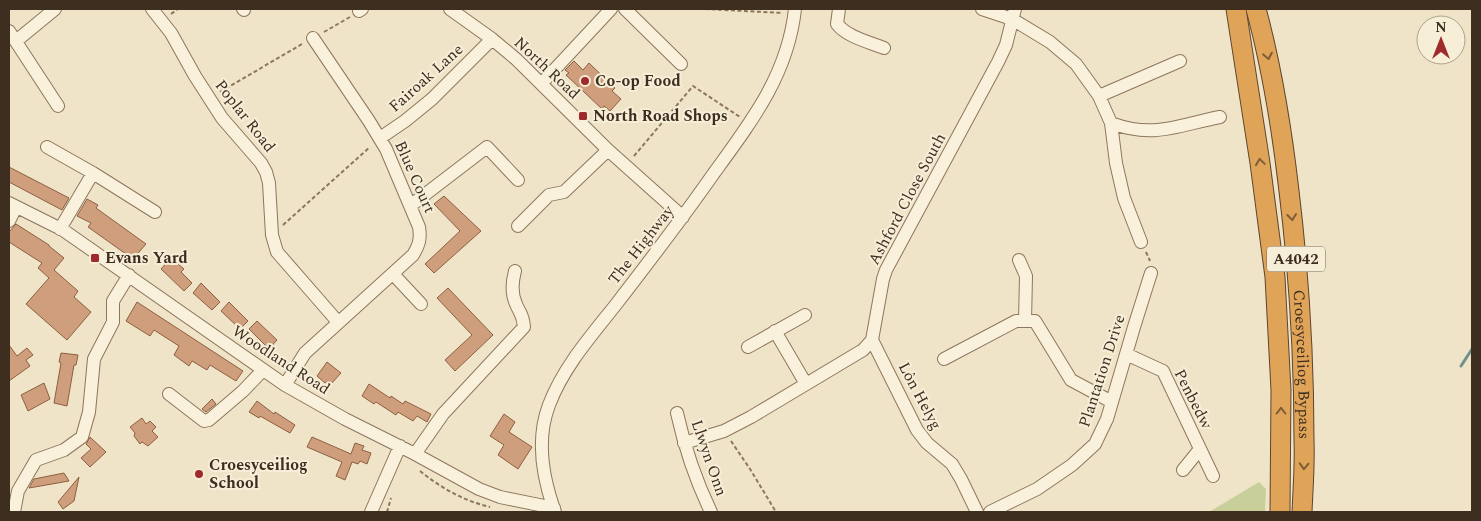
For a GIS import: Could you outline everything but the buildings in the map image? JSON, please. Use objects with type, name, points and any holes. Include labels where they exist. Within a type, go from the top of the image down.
[{"type":"highway","name":"Croesyceiliog Bypass","points":[[1236,9],[1260,163],[1275,277],[1281,390],[1280,512]]},
{"type":"highway","name":"Croesyceiliog Bypass","points":[[1256,9],[1263,34],[1283,136],[1295,237],[1303,368],[1304,441],[1302,512]]},
{"type":"street","name":"Poplar Road","points":[[152,9],[171,33],[195,76],[222,118],[262,163],[269,183],[272,235],[277,252],[338,322]]},
{"type":"street","name":"North Road","points":[[450,9],[492,39],[542,83],[608,150],[683,217]]},
{"type":"street","points":[[542,83],[611,9]]},
{"type":"street","points":[[625,9],[680,64]]},
{"type":"street","points":[[839,9],[837,24],[840,29],[884,48]]},
{"type":"street","points":[[982,9],[1013,14],[1076,64],[1099,96],[1111,123],[1116,163],[1124,198],[1141,242]]},
{"type":"street","points":[[52,10],[12,36],[58,106]]},
{"type":"street","name":"The Highway","points":[[555,510],[547,488],[542,449],[548,406],[559,382],[683,217],[774,84],[786,54],[795,11]]},
{"type":"street","name":"Ashford Close South","points":[[872,340],[886,270],[998,62],[1006,45],[1013,14]]},
{"type":"street","name":"Blue Court","points":[[285,384],[305,353],[413,255],[421,238],[419,227],[393,163],[380,138],[313,38]]},
{"type":"street","name":"Fairoak Lane","points":[[380,138],[432,99],[492,39]]},
{"type":"street","points":[[1099,96],[1180,61]]},
{"type":"street","points":[[1111,123],[1125,128],[1156,131],[1220,117]]},
{"type":"street","points":[[47,147],[93,173],[154,212]]},
{"type":"street","points":[[410,206],[487,147],[518,180]]},
{"type":"street","points":[[518,226],[549,195],[564,192],[608,150]]},
{"type":"street","points":[[60,229],[93,173]]},
{"type":"street","points":[[9,221],[13,205]]},
{"type":"street","name":"Woodland Road","points":[[13,205],[60,229],[264,370],[345,419],[400,446],[478,489],[500,497],[555,510]]},
{"type":"street","points":[[1020,260],[1026,276],[1024,321]]},
{"type":"street","points":[[414,454],[443,414],[524,327],[521,312],[516,304],[513,292],[512,281],[515,271]]},
{"type":"street","name":"Plantation Drive","points":[[990,512],[1037,489],[1072,465],[1095,444],[1107,419],[1151,273]]},
{"type":"street","points":[[393,274],[420,304]]},
{"type":"street","points":[[14,512],[18,491],[36,460],[64,450],[82,437],[89,412],[94,359],[113,322],[113,301],[129,276]]},
{"type":"street","points":[[748,347],[804,315]]},
{"type":"street","points":[[944,359],[1016,321],[1035,321],[1071,380],[1112,402]]},
{"type":"street","points":[[775,331],[806,384]]},
{"type":"street","points":[[684,443],[724,431],[751,418],[863,350],[872,340]]},
{"type":"street","name":"Lôn Helyg","points":[[872,340],[918,430],[927,443],[952,464],[976,512]]},
{"type":"street","name":"Penbedw","points":[[1126,354],[1163,371],[1213,476]]},
{"type":"street","points":[[169,394],[204,421],[209,420],[236,398],[264,370]]},
{"type":"street","name":"Llwyn Onn","points":[[677,413],[693,472],[711,512]]},
{"type":"street","points":[[372,512],[400,446]]},
{"type":"street","points":[[1183,470],[1200,450]]},
{"type":"path","points":[[705,9],[795,11]]},
{"type":"path","points":[[209,98],[360,10]]},
{"type":"path","points":[[626,166],[693,86],[749,123]]},
{"type":"path","points":[[272,235],[380,138]]},
{"type":"path","points":[[1141,242],[1151,262],[1151,273]]},
{"type":"path","points":[[724,431],[776,512]]},
{"type":"green space","points":[[1259,482],[1266,489],[1265,512],[1209,512]]},
{"type":"waterway","points":[[1461,366],[1472,349]]},
{"type":"place","name":"Co-op Food","points":[[585,81]]},
{"type":"place","name":"North Road Shops","points":[[583,116]]},
{"type":"place","name":"Evans Yard","points":[[95,258]]},
{"type":"place","name":"Croesyceiliog School","points":[[199,474]]}]
